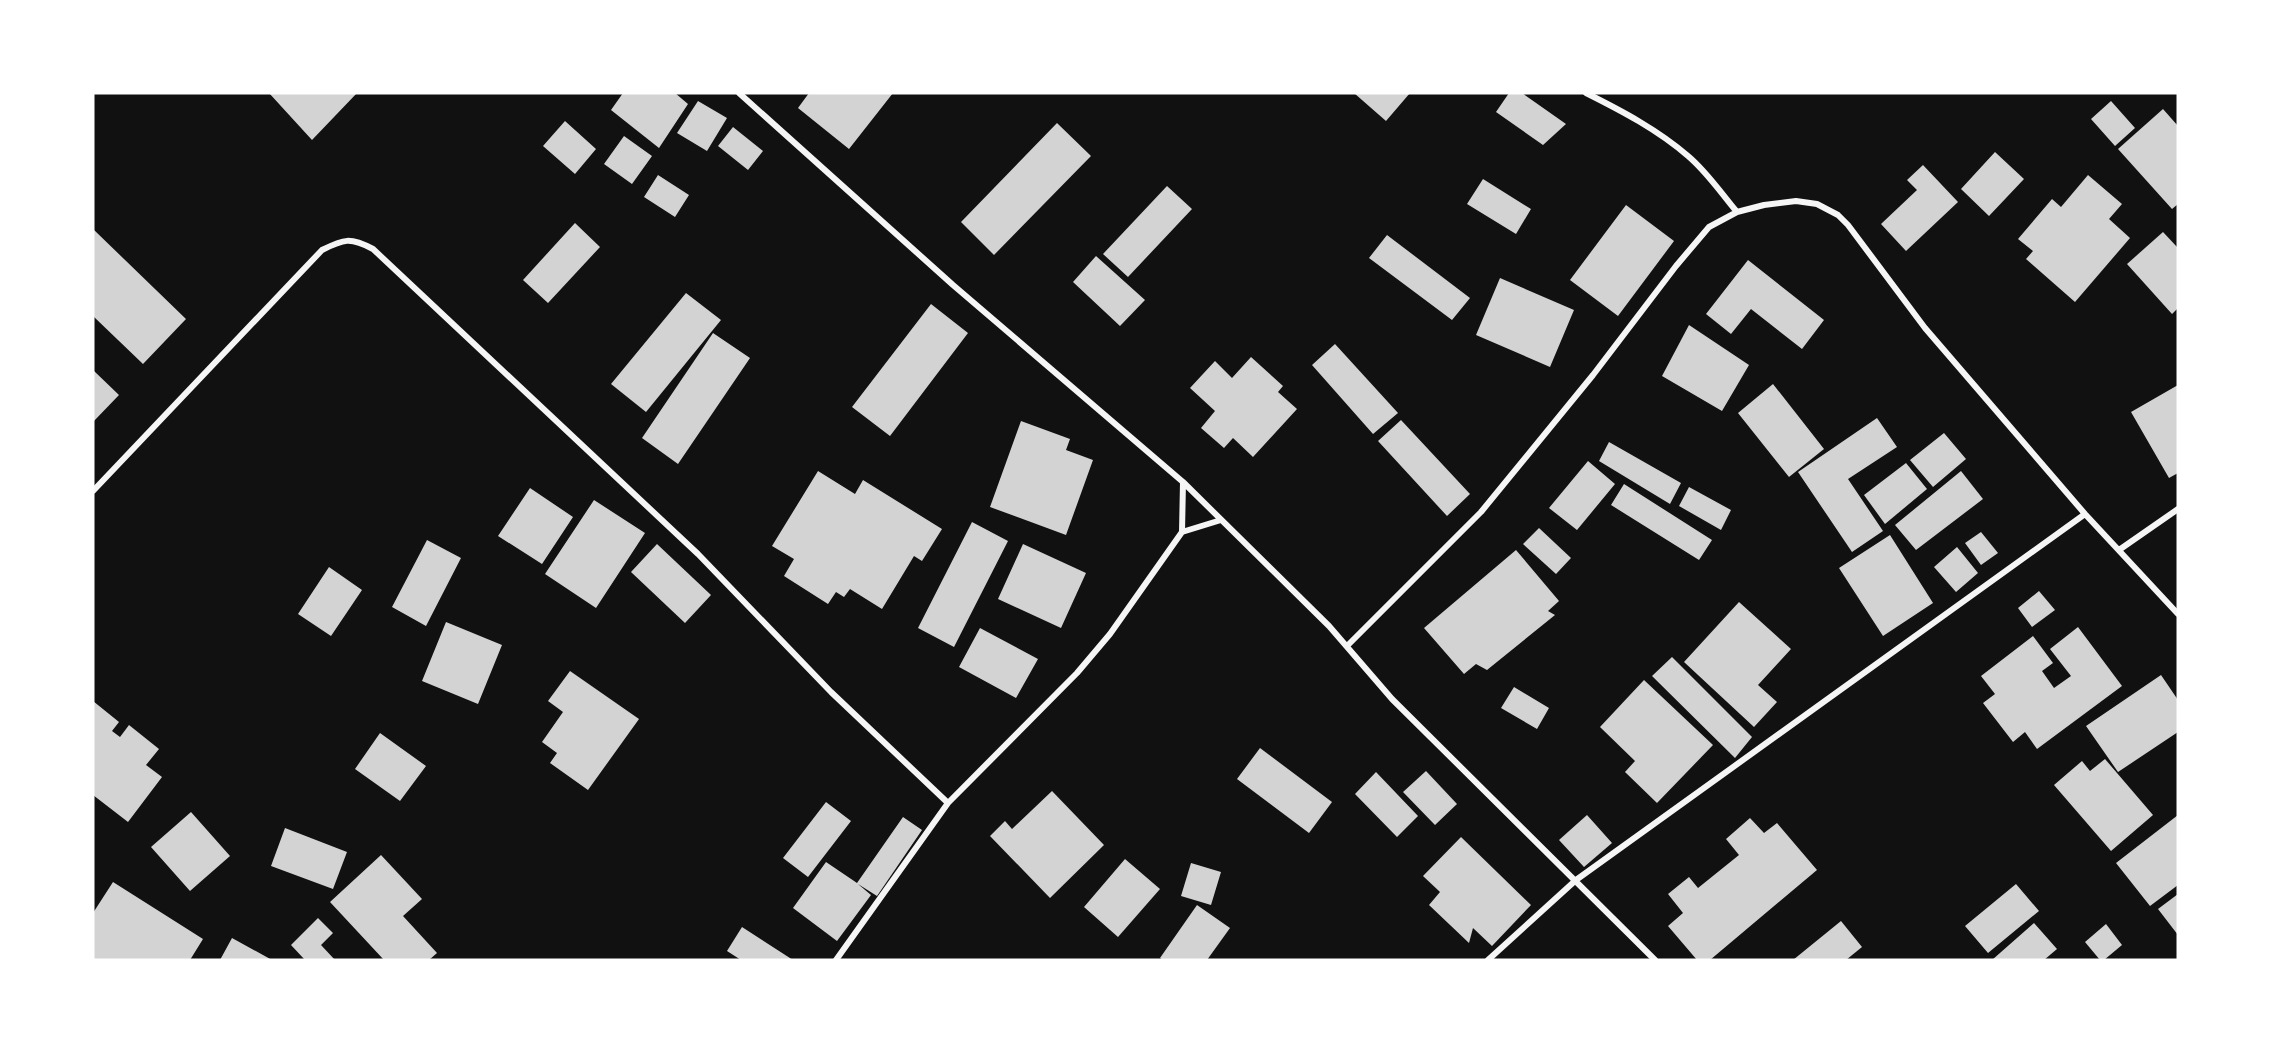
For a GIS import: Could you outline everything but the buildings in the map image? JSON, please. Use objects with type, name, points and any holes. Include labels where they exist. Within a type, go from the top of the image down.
[{"type":"street","points":[[739,93],[953,285],[1183,482],[1347,646],[1392,699],[1655,960]]},
{"type":"street","points":[[1586,93],[1624,112],[1689,156],[1737,212]]},
{"type":"street","points":[[1347,646],[1481,512],[1593,375],[1709,227],[1737,212],[1764,205],[1796,201],[1817,204],[1838,215],[1848,225],[1925,328],[2085,514],[2178,614]]},
{"type":"street","points":[[93,491],[321,249],[344,240],[359,242],[373,249],[698,554],[831,692],[948,803]]},
{"type":"street","points":[[837,960],[948,803],[1077,673],[1110,634],[1182,532],[1183,482]]},
{"type":"street","points":[[2120,550],[2178,508]]},
{"type":"street","points":[[1488,960],[1576,880],[2085,514]]},
{"type":"street","points":[[1182,532],[1221,520]]}]
